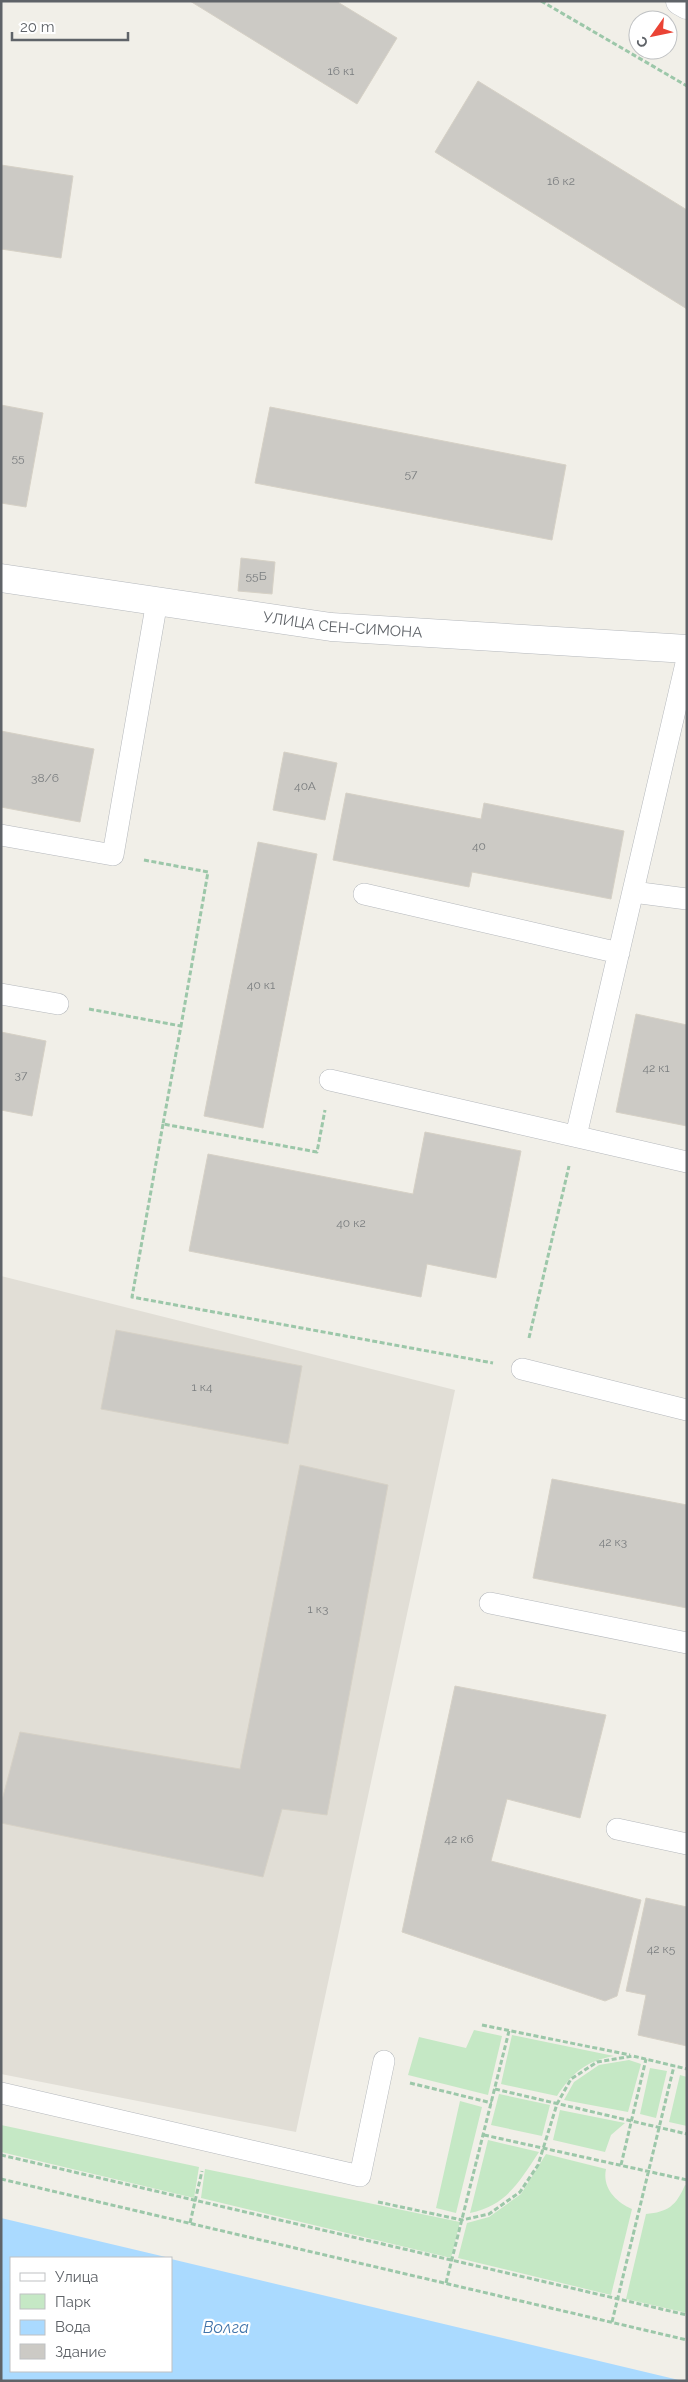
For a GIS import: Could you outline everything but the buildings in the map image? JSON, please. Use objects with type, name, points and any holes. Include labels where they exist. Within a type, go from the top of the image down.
[{"type":"street","points":[[680,1],[687,5]]},
{"type":"street","name":"УЛИЦА СЕН-СИМОНА","points":[[1,578],[331,627],[687,649]]},
{"type":"lane","points":[[1,834],[113,855],[157,601]]},
{"type":"lane","points":[[576,1136],[687,659]]},
{"type":"lane","points":[[633,892],[687,899]]},
{"type":"lane","points":[[364,894],[619,952]]},
{"type":"lane","points":[[1,994],[58,1004]]},
{"type":"lane","points":[[330,1080],[687,1162]]},
{"type":"lane","points":[[522,1369],[687,1410]]},
{"type":"lane","points":[[490,1603],[687,1643]]},
{"type":"lane","points":[[617,1829],[687,1844]]},
{"type":"lane","points":[[1,2093],[360,2176],[382,2069]]},
{"type":"path","points":[[541,1],[687,86]]},
{"type":"path","points":[[113,855],[208,872],[132,1296],[522,1369],[576,1136]]},
{"type":"path","points":[[58,1004],[180,1026]]},
{"type":"path","points":[[162,1124],[317,1152],[330,1080]]},
{"type":"path","points":[[482,2025],[633,2056]]},
{"type":"path","points":[[446,2283],[509,2031]]},
{"type":"path","points":[[621,2165],[646,2059]]},
{"type":"path","points":[[612,2322],[674,2066]]},
{"type":"path","points":[[382,2069],[492,2103]]},
{"type":"path","points":[[495,2089],[687,2134]]},
{"type":"path","points":[[484,2135],[687,2180]]},
{"type":"path","points":[[190,2223],[208,2141]]},
{"type":"path","points":[[1,2155],[687,2315]]},
{"type":"path","points":[[1,2178],[687,2340]]},
{"type":"shaded area","points":[[1,1276],[455,1390],[296,2132],[1,2074]]},
{"type":"green space","points":[[474,2030],[502,2036],[488,2095],[408,2075],[419,2037],[466,2048]]},
{"type":"green space","points":[[512,2035],[614,2056],[595,2061],[581,2069],[568,2081],[557,2096],[501,2084]]},
{"type":"green space","points":[[629,2060],[641,2064],[628,2112],[564,2100],[574,2082],[599,2065]]},
{"type":"green space","points":[[650,2068],[667,2071],[656,2118],[640,2114]]},
{"type":"green space","points":[[680,2075],[687,2077],[687,2126],[669,2122]]},
{"type":"green space","points":[[499,2094],[550,2105],[542,2136],[491,2125]]},
{"type":"green space","points":[[460,2101],[482,2107],[456,2213],[436,2208]]},
{"type":"green space","points":[[560,2110],[625,2123],[611,2135],[605,2152],[553,2140]]},
{"type":"green space","points":[[1,2125],[199,2167],[194,2198],[1,2152]]},
{"type":"green space","points":[[488,2140],[539,2152],[511,2191],[494,2204],[470,2213]]},
{"type":"green space","points":[[546,2154],[606,2169],[605,2176],[608,2188],[616,2198],[632,2209],[611,2295],[458,2258],[467,2223],[489,2217],[521,2194]]},
{"type":"green space","points":[[205,2169],[460,2222],[451,2258],[201,2198]]},
{"type":"green space","points":[[685,2185],[687,2186],[687,2313],[626,2299],[646,2214],[660,2212],[670,2207],[675,2203]]},
{"type":"water","name":"Волга","points":[[1,2218],[166,2257],[10,2257],[10,2372],[172,2372],[172,2259],[683,2381],[1,2381]]}]
